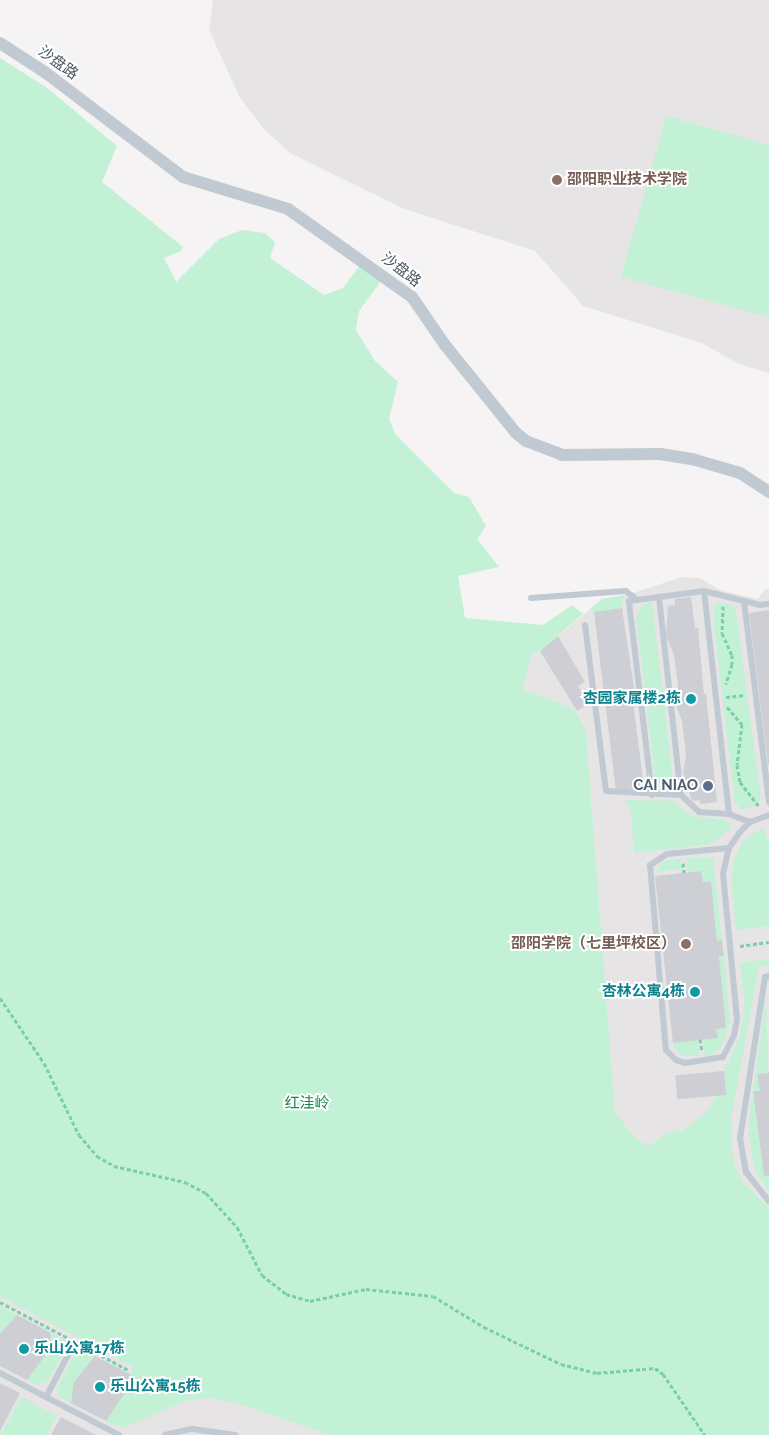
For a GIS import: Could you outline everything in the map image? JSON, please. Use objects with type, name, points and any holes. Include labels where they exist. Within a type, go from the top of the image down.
[{"type":"street","name":"沙盘路","points":[[0,43],[46,73],[183,177],[288,209],[412,297],[445,346],[516,433],[526,441],[562,455],[660,454],[692,459],[740,473],[769,492]]},
{"type":"lane","points":[[704,590],[729,814]]},
{"type":"lane","points":[[652,795],[630,601],[704,590],[744,601],[769,604]]},
{"type":"lane","points":[[532,598],[626,591],[637,600]]},
{"type":"lane","points":[[659,597],[681,795],[699,812],[729,814],[750,822]]},
{"type":"lane","points":[[744,601],[769,802]]},
{"type":"lane","points":[[585,625],[604,787],[610,793],[681,795]]},
{"type":"lane","points":[[729,848],[667,854],[650,865],[666,1050],[676,1060],[685,1063],[723,1057],[734,1035],[737,1020],[723,888],[729,848],[750,822],[769,815]]},
{"type":"lane","points":[[769,976],[765,977],[740,1138],[746,1172],[769,1200]]},
{"type":"lane","points":[[46,1397],[75,1342]]},
{"type":"lane","points":[[0,1373],[119,1435]]},
{"type":"lane","points":[[165,1435],[192,1429],[236,1435]]},
{"type":"path","points":[[716,699],[732,664],[732,654],[722,633],[725,596]]},
{"type":"path","points":[[716,699],[756,693]]},
{"type":"path","points":[[716,699],[740,718],[743,732],[737,773],[745,791],[762,808]]},
{"type":"path","points":[[738,946],[769,942]]},
{"type":"path","points":[[0,998],[44,1064],[79,1135],[97,1156],[114,1166],[185,1182],[206,1193],[236,1227],[262,1274],[286,1294],[310,1301],[366,1290],[433,1296],[484,1326],[561,1364],[597,1373],[655,1368],[663,1374],[705,1435]]},
{"type":"path","points":[[0,1302],[128,1370]]},
{"type":"shaded area","name":"邵阳职业技术学院","points":[[213,0],[769,0],[769,373],[739,364],[702,343],[583,306],[535,251],[402,208],[290,153],[264,129],[240,98],[209,30]]},
{"type":"shaded area","name":"邵阳学院（七里坪校区）","points":[[682,577],[700,578],[720,590],[757,599],[766,589],[769,590],[769,1435],[0,1435],[0,1138],[634,1370],[586,730],[574,709],[523,689],[531,655],[541,651],[602,599],[627,595]]},
{"type":"green space","name":"红洼岭","points":[[0,58],[46,87],[117,146],[102,182],[183,247],[181,251],[164,258],[176,282],[219,239],[242,230],[265,233],[275,242],[270,258],[324,295],[343,288],[360,265],[381,281],[359,311],[356,330],[375,361],[398,382],[389,419],[395,434],[454,493],[469,497],[486,526],[477,539],[499,567],[458,576],[465,618],[543,625],[572,605],[583,614],[540,651],[531,655],[523,689],[574,709],[586,730],[615,1113],[637,1140],[650,1146],[667,1133],[683,1131],[706,1112],[717,1096],[726,1095],[724,1071],[740,1037],[745,1007],[740,963],[769,959],[769,965],[759,966],[732,1114],[731,1145],[735,1167],[744,1184],[769,1208],[769,1435],[329,1435],[240,1404],[211,1398],[188,1400],[122,1428],[106,1421],[125,1393],[133,1367],[0,1296]]},
{"type":"green space","points":[[666,116],[769,145],[769,317],[621,277]]},
{"type":"green space","points":[[627,595],[621,601],[622,608],[594,612],[590,609],[602,599]]},
{"type":"green space","points":[[652,602],[673,780],[664,787],[655,778],[636,616],[643,605]]},
{"type":"green space","points":[[719,603],[733,606],[736,611],[761,798],[755,806],[742,810],[735,803],[713,617],[714,606]]},
{"type":"green space","points":[[625,800],[673,801],[693,816],[724,820],[730,823],[731,828],[712,844],[634,853],[631,811]]},
{"type":"green space","points":[[763,828],[769,841],[769,926],[736,930],[731,880],[734,859],[743,841]]},
{"type":"green space","points":[[713,857],[722,940],[717,941],[711,882],[703,882],[701,871],[688,873],[686,858]]},
{"type":"green space","points":[[680,859],[682,869],[656,872],[663,861]]},
{"type":"green space","points":[[719,956],[724,956],[730,1023],[721,1047],[714,1054],[705,1056],[703,1039],[717,1038],[716,1029],[726,1028]]},
{"type":"green space","points":[[766,997],[768,1073],[758,1075],[760,1091],[753,1092],[764,1176],[769,1175],[769,1193],[754,1168],[749,1135],[749,1120]]},
{"type":"green space","points":[[698,1040],[699,1056],[683,1056],[674,1048],[673,1043]]},
{"type":"green space","points":[[0,1306],[17,1315],[0,1334]]},
{"type":"green space","points":[[51,1333],[69,1342],[48,1381],[38,1385],[27,1380],[47,1353]]},
{"type":"green space","points":[[78,1347],[95,1356],[74,1382],[71,1403],[59,1396],[56,1390]]},
{"type":"green space","points":[[21,1397],[57,1416],[47,1435],[1,1435]]},
{"type":"building","name":"杏园家属楼2栋","points":[[691,597],[695,628],[698,628],[717,802],[700,804],[700,800],[692,801],[683,773],[686,755],[682,721],[675,703],[678,685],[674,655],[666,636],[668,606],[675,605],[675,599]]},
{"type":"building","points":[[622,608],[636,701],[633,701],[644,788],[616,792],[594,612]]},
{"type":"building","points":[[769,610],[769,765],[768,765],[749,613]]},
{"type":"building","points":[[558,636],[585,682],[578,686],[589,704],[577,711],[540,651]]},
{"type":"building","name":"杏林公寓4栋","points":[[701,871],[703,882],[711,882],[717,941],[722,940],[724,956],[719,956],[726,1028],[716,1029],[718,1038],[673,1043],[655,876]]},
{"type":"building","points":[[724,1071],[726,1095],[677,1099],[675,1075]]},
{"type":"building","points":[[769,1073],[769,1175],[764,1176],[753,1091],[760,1091],[757,1074]]},
{"type":"building","name":"乐山公寓17栋","points":[[17,1315],[51,1333],[47,1353],[27,1380],[0,1366],[0,1334]]},
{"type":"building","name":"乐山公寓15栋","points":[[95,1356],[130,1374],[125,1393],[106,1421],[71,1403],[74,1382]]},
{"type":"building","points":[[0,1383],[20,1393],[0,1431]]},
{"type":"building","points":[[61,1417],[96,1435],[51,1435]]},
{"type":"place","name":"邵阳职业技术学院","points":[[557,180]]},
{"type":"place","name":"杏园家属楼2栋","points":[[691,699]]},
{"type":"place","name":"CAI NIAO","points":[[708,786]]},
{"type":"place","name":"邵阳学院（七里坪校区）","points":[[686,944]]},
{"type":"place","name":"杏林公寓4栋","points":[[695,992]]},
{"type":"place","name":"乐山公寓17栋","points":[[24,1349]]},
{"type":"place","name":"乐山公寓15栋","points":[[100,1387]]}]
